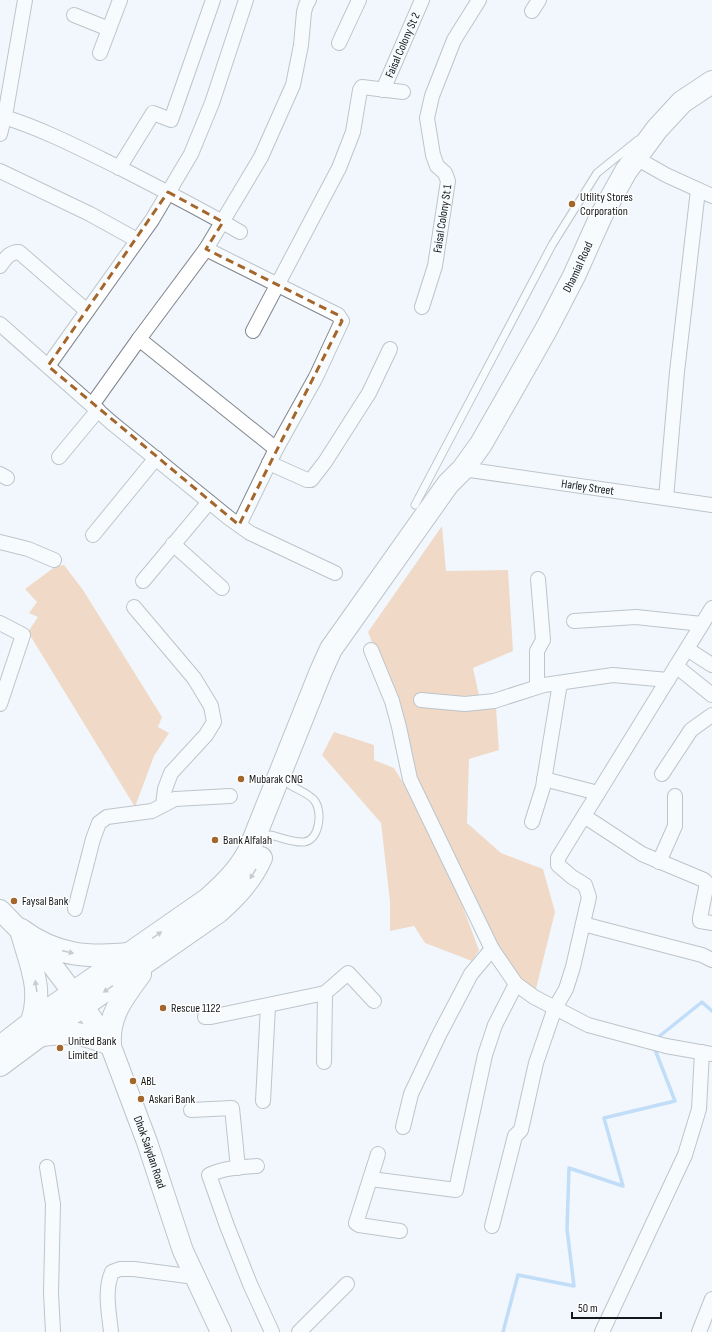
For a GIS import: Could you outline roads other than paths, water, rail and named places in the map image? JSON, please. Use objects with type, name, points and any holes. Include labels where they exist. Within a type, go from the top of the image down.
[{"type":"main road","name":"Dhamial Road","points":[[282,792],[321,671],[331,649],[448,484],[463,469],[481,444],[547,328],[574,276],[601,216],[626,171],[657,129],[682,102],[712,82]]},
{"type":"main road","points":[[0,1047],[35,1030],[140,957],[218,912],[235,897],[246,885],[255,870],[270,835],[282,792]]},
{"type":"main road","points":[[35,1030],[69,1032],[87,1035],[110,1044],[110,1024],[140,957],[225,884],[236,872],[282,792]]},
{"type":"main road","points":[[21,930],[55,949],[74,954],[90,956],[140,957]]},
{"type":"main road","points":[[0,1065],[35,1030],[37,987],[21,930]]},
{"type":"street","points":[[0,134],[25,0]]},
{"type":"street","points":[[100,53],[120,0]]},
{"type":"street","points":[[119,168],[153,113],[171,120],[213,0]]},
{"type":"street","points":[[48,366],[152,220],[191,154],[212,103],[246,0]]},
{"type":"street","points":[[59,456],[95,408],[139,339],[206,249],[261,157],[294,85],[301,45],[304,12],[306,4],[310,0]]},
{"type":"street","points":[[339,43],[359,0]]},
{"type":"street","name":"Faisal Colony St 2","points":[[383,90],[422,0]]},
{"type":"street","name":"Faisal Colony St 1","points":[[422,307],[435,266],[448,181],[445,173],[437,166],[433,155],[427,118],[432,96],[454,40],[479,0]]},
{"type":"street","points":[[74,15],[110,29]]},
{"type":"street","points":[[252,331],[339,168],[353,132],[360,90],[362,87],[403,92]]},
{"type":"street","points":[[3,112],[168,192],[240,232]]},
{"type":"street","points":[[636,158],[666,175],[712,196]]},
{"type":"street","points":[[0,171],[90,214],[137,240]]},
{"type":"street","points":[[666,498],[677,372],[698,190]]},
{"type":"street","points":[[206,249],[338,315],[342,321],[316,377],[269,463],[239,526]]},
{"type":"street","points":[[0,266],[13,252],[19,252],[87,311]]},
{"type":"street","points":[[0,324],[95,408],[239,526],[250,533],[335,573]]},
{"type":"street","points":[[139,339],[276,450]]},
{"type":"street","points":[[269,463],[307,480],[311,480],[325,462],[369,394],[390,350]]},
{"type":"street","points":[[93,535],[156,458]]},
{"type":"street","name":"Harley Street","points":[[463,469],[712,505]]},
{"type":"street","points":[[143,581],[209,502]]},
{"type":"street","points":[[0,542],[28,549],[54,560]]},
{"type":"street","points":[[173,544],[222,588]]},
{"type":"street","points":[[538,580],[543,640],[537,651],[537,681],[539,686]]},
{"type":"street","points":[[134,607],[194,678],[211,706],[214,722],[206,735],[171,773],[165,789],[163,806]]},
{"type":"street","points":[[492,1226],[515,1136],[521,1130],[536,1063],[555,1008],[566,989],[589,897],[585,885],[572,877],[558,865],[558,858],[712,608]]},
{"type":"street","points":[[574,621],[636,617],[702,624]]},
{"type":"street","points":[[0,623],[23,635],[0,704]]},
{"type":"street","points":[[687,649],[712,665]]},
{"type":"street","points":[[371,650],[392,701],[410,778],[492,949],[516,984],[534,997],[588,1025],[666,1046],[707,1053],[699,1109],[685,1155],[602,1332]]},
{"type":"street","points":[[676,666],[712,694]]},
{"type":"street","points":[[421,700],[466,704],[487,702],[539,686],[613,675],[668,680]]},
{"type":"street","points":[[532,822],[544,779],[560,683]]},
{"type":"street","points":[[662,774],[691,730],[712,715]]},
{"type":"street","points":[[544,779],[598,793]]},
{"type":"street","points":[[75,909],[93,839],[99,824],[107,817],[152,812],[175,799],[230,796]]},
{"type":"street","points":[[659,862],[675,826],[675,796]]},
{"type":"street","points":[[584,816],[642,854],[704,880],[707,883],[700,921],[703,923],[712,924]]},
{"type":"street","name":"Dhok Saiydan Road","points":[[0,910],[46,957],[110,1044],[147,1142],[183,1251],[221,1332]]},
{"type":"street","points":[[583,924],[702,955],[712,960]]},
{"type":"street","points":[[403,1127],[411,1094],[439,1034],[470,974],[492,949]]},
{"type":"street","points":[[205,1017],[268,1006],[325,993],[348,973],[374,1001]]},
{"type":"street","points":[[370,1179],[456,1190],[485,1055],[495,1024],[516,984]]},
{"type":"street","points":[[324,1062],[325,993]]},
{"type":"street","points":[[263,1101],[268,1006]]},
{"type":"street","points":[[191,1110],[232,1108],[238,1168]]},
{"type":"street","points":[[378,1154],[356,1223],[359,1225],[400,1231]]},
{"type":"street","points":[[257,1166],[238,1168],[210,1175],[227,1226],[250,1284],[272,1332]]},
{"type":"street","points":[[47,1167],[53,1204],[51,1293],[53,1332]]},
{"type":"street","points":[[112,1332],[108,1298],[108,1282],[112,1272],[120,1269],[134,1269],[196,1277]]},
{"type":"street","points":[[299,1332],[347,1284]]},
{"type":"street","points":[[699,1332],[712,1299]]},
{"type":"lane","points":[[415,505],[552,245],[597,173],[634,143],[657,129]]},
{"type":"lane","points":[[270,835],[303,842],[314,836],[316,830],[319,814],[318,806],[315,801],[282,792]]},
{"type":"waterway","points":[[656,1039],[702,1002],[712,1011]]},
{"type":"waterway","points":[[503,1332],[518,1275],[574,1286],[567,1229],[569,1168],[623,1186],[604,1118],[675,1101],[654,1047]]},
{"type":"place","name":"Utility Stores Corporation","points":[[572,204]]},
{"type":"place","name":"Mubarak CNG","points":[[241,779]]},
{"type":"place","name":"Bank Alfalah","points":[[215,840]]},
{"type":"place","name":"Faysal Bank","points":[[14,901]]},
{"type":"place","name":"Rescue 1122","points":[[163,1008]]},
{"type":"place","name":"United Bank Limited","points":[[60,1048]]},
{"type":"place","name":"ABL","points":[[133,1081]]},
{"type":"place","name":"Askari Bank","points":[[141,1099]]}]
